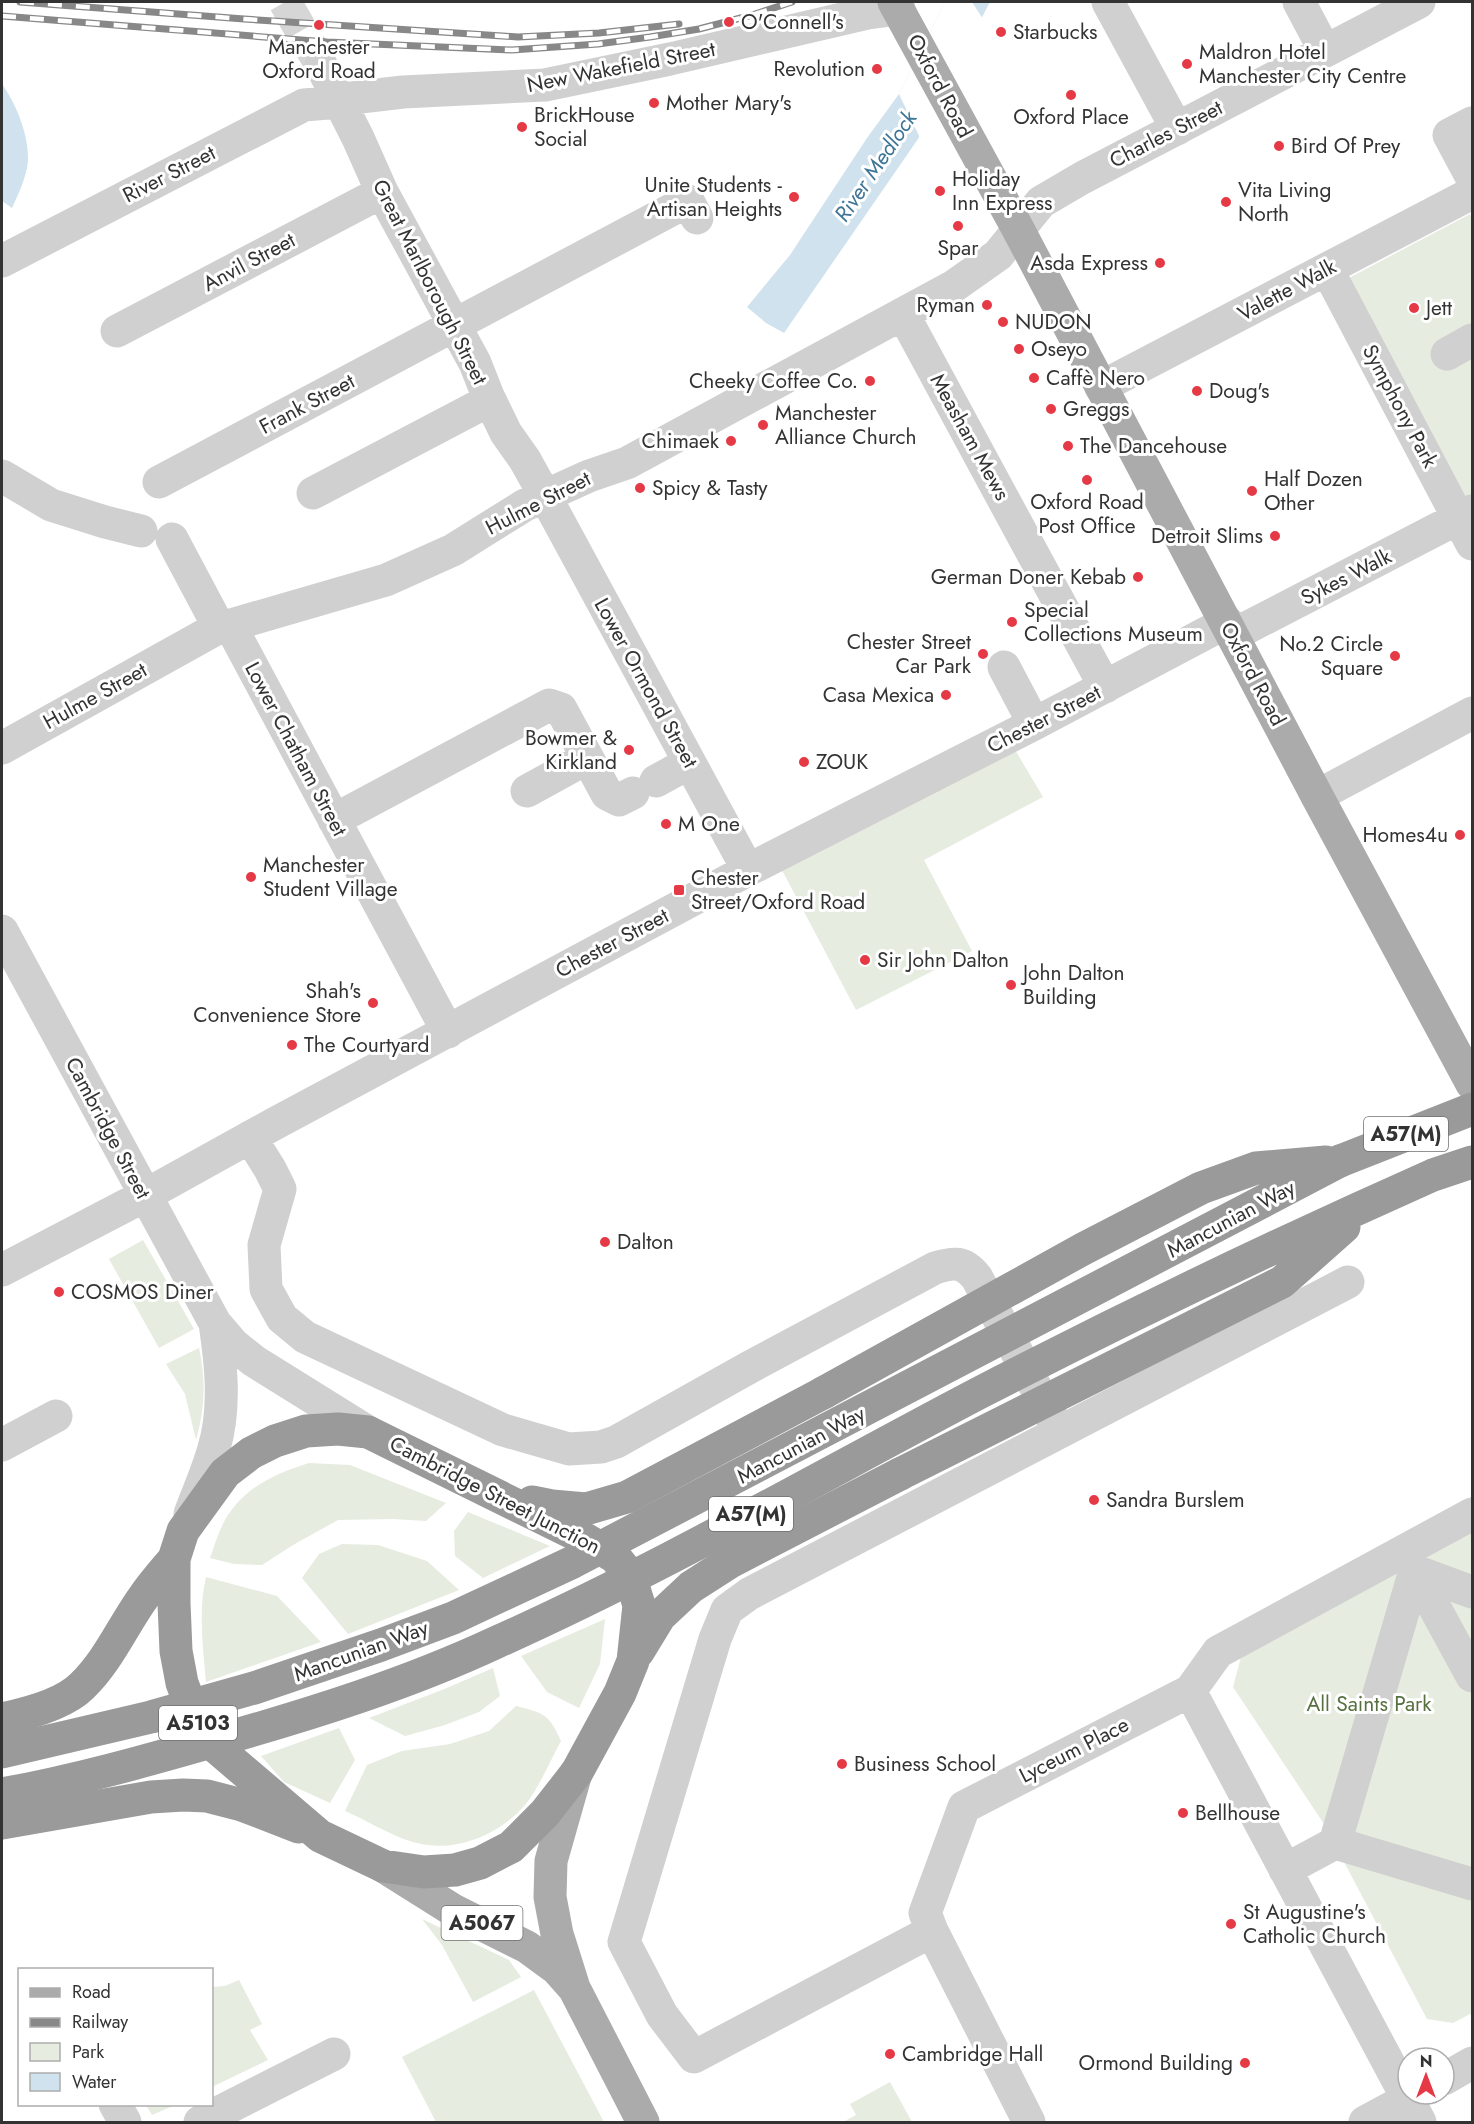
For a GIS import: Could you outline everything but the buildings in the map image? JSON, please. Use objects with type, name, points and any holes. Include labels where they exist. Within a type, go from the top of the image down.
[{"type":"highway","name":"Mancunian Way","points":[[2,1752],[151,1717],[254,1688],[453,1618],[573,1562],[1340,1161],[1473,1108]]},
{"type":"highway","name":"A57(M)","points":[[496,1495],[552,1506],[586,1509],[627,1497],[823,1393],[1083,1249],[1201,1188],[1256,1168],[1340,1161]]},
{"type":"highway","name":"Mancunian Way","points":[[2,1794],[134,1764],[289,1720],[394,1684],[494,1644],[607,1590],[981,1392],[1161,1302],[1372,1202],[1433,1175],[1473,1162]]},
{"type":"highway","name":"A57(M)","points":[[633,1661],[660,1616],[691,1587],[729,1562],[1282,1282],[1372,1202]]},
{"type":"highway","name":"Cambridge Street Junction","points":[[338,1429],[368,1432],[585,1539],[615,1557],[630,1576],[639,1605],[633,1661],[620,1694],[577,1772],[545,1813],[511,1847],[480,1863],[455,1870],[424,1872],[383,1866],[320,1836],[210,1743],[196,1720],[182,1683],[176,1651],[174,1603],[179,1545],[225,1473],[251,1453],[275,1441],[306,1431],[338,1429]]},
{"type":"highway","name":"A5103","points":[[2,1719],[24,1715],[56,1702],[81,1687],[112,1650],[179,1545]]},
{"type":"highway","name":"A5103","points":[[2,1823],[134,1800],[183,1795],[207,1796],[242,1805],[320,1836]]},
{"type":"main road","name":"Oxford Road","points":[[897,5],[1018,229],[1317,796],[1473,1084]]},
{"type":"main road","name":"A5067","points":[[577,1772],[551,1861],[549,1897],[557,1934],[574,1988],[643,2122]]},
{"type":"main road","name":"A5067","points":[[383,1866],[453,1910],[527,1947],[557,1969],[574,1988]]},
{"type":"street","points":[[1108,2],[1177,129]]},
{"type":"street","points":[[1299,2],[1325,51]]},
{"type":"street","name":"Charles Street","points":[[1018,229],[1041,202],[1082,178],[1419,2]]},
{"type":"street","name":"New Wakefield Street","points":[[340,102],[352,98],[403,92],[545,86],[897,5]]},
{"type":"street","name":"Great Marlborough Street","points":[[321,65],[382,192],[475,363],[506,433],[525,460],[545,496]]},
{"type":"street","name":"River Street","points":[[2,261],[304,105],[340,102]]},
{"type":"street","points":[[1461,129],[1473,178]]},
{"type":"street","name":"Anvil Street","points":[[117,331],[382,192]]},
{"type":"street","name":"Valette Walk","points":[[1101,387],[1473,193]]},
{"type":"street","name":"Frank Street","points":[[159,482],[688,201],[697,218]]},
{"type":"street","name":"Hulme Street","points":[[2,748],[214,630],[222,622],[386,580],[453,550],[511,512],[589,477],[627,463],[954,286],[998,255],[1018,229]]},
{"type":"street","name":"Symphony Park","points":[[1327,269],[1468,524]]},
{"type":"street","name":"Measham Mews","points":[[903,314],[1106,687]]},
{"type":"street","points":[[314,492],[490,400]]},
{"type":"street","points":[[2,476],[51,505],[141,531]]},
{"type":"street","name":"Lower Ormond Street","points":[[545,496],[748,870]]},
{"type":"street","name":"Sykes Walk","points":[[1230,629],[1468,524]]},
{"type":"street","name":"Lower Chatham Street","points":[[172,539],[222,622],[334,820],[448,1032]]},
{"type":"street","name":"Chester Street","points":[[2,1270],[144,1196],[748,870],[1106,687],[1230,629]]},
{"type":"street","points":[[1004,667],[1034,724]]},
{"type":"street","points":[[334,820],[549,705],[561,710],[608,794],[620,800],[689,763]]},
{"type":"street","points":[[1317,796],[1473,713]]},
{"type":"street","points":[[527,790],[587,758]]},
{"type":"street","name":"Cambridge Street","points":[[2,931],[215,1323],[234,1345],[254,1361],[368,1432]]},
{"type":"street","points":[[250,1137],[280,1189],[264,1245],[266,1288],[282,1318],[305,1336],[503,1430],[569,1449],[592,1448],[616,1442],[935,1268],[947,1264],[960,1264],[970,1269],[977,1278],[1060,1433]]},
{"type":"street","points":[[1029,2122],[928,1922],[694,2057],[662,2015],[624,1942],[715,1639],[727,1610],[749,1594],[1348,1282]]},
{"type":"street","name":"Cambridge Street","points":[[179,1545],[214,1448],[219,1424],[221,1377],[215,1323]]},
{"type":"street","points":[[2,1445],[56,1416]]},
{"type":"street","points":[[1396,2071],[1285,1870],[1190,1691],[1218,1652],[1410,1561],[1473,1514]]},
{"type":"street","points":[[1410,1561],[1473,1592]]},
{"type":"street","points":[[1410,1561],[1473,1677]]},
{"type":"street","points":[[1335,1843],[1410,1561]]},
{"type":"street","name":"Lyceum Place","points":[[928,1922],[964,1807],[1190,1691]]},
{"type":"street","points":[[1285,1870],[1335,1843],[1473,1884]]},
{"type":"street","points":[[200,2122],[334,2054]]},
{"type":"street","points":[[1456,2072],[1473,2063]]},
{"type":"street","points":[[115,2106],[125,2122]]},
{"type":"street","points":[[1366,2122],[1412,2106]]},
{"type":"green space","points":[[1470,214],[1472,218],[1472,523],[1345,280]]},
{"type":"green space","points":[[1008,738],[1043,797],[924,860],[972,951],[856,1010],[775,857]]},
{"type":"green space","points":[[143,1240],[194,1329],[159,1348],[109,1259]]},
{"type":"green space","points":[[199,1348],[204,1394],[196,1440],[185,1394],[166,1364]]},
{"type":"green space","points":[[309,1463],[350,1465],[446,1503],[426,1521],[338,1520],[262,1565],[234,1564],[210,1558],[225,1520],[244,1496],[274,1476]]},
{"type":"green space","points":[[468,1512],[550,1546],[483,1578],[455,1556],[454,1531]]},
{"type":"green space","name":"All Saints Park","points":[[1472,1529],[1472,2013],[1453,2023],[1427,2019],[1324,1824],[1233,1687],[1241,1657]]},
{"type":"green space","points":[[342,1544],[378,1545],[427,1561],[459,1590],[348,1634],[302,1578],[319,1554]]},
{"type":"green space","points":[[206,1577],[277,1596],[321,1642],[206,1682],[202,1616]]},
{"type":"green space","points":[[605,1619],[600,1664],[579,1708],[547,1692],[521,1656]]},
{"type":"green space","points":[[493,1668],[500,1696],[479,1712],[445,1725],[405,1736],[369,1718],[447,1688]]},
{"type":"green space","points":[[516,1706],[544,1716],[553,1725],[561,1741],[540,1783],[525,1805],[514,1816],[489,1833],[476,1839],[446,1846],[417,1843],[399,1837],[345,1811],[367,1765],[402,1751],[450,1744],[489,1731]]},
{"type":"green space","points":[[339,1728],[355,1760],[330,1803],[284,1782],[261,1756]]},
{"type":"green space","points":[[422,1919],[509,1960],[521,1977],[473,2002],[442,1945]]},
{"type":"green space","points":[[239,1980],[262,2024],[250,2030],[268,2060],[213,2087],[213,1987],[225,1986]]},
{"type":"green space","points":[[534,1990],[604,2122],[436,2122],[402,2057]]},
{"type":"green space","points":[[890,2082],[912,2122],[843,2122],[856,2115],[850,2104]]},
{"type":"green space","points":[[147,2106],[173,2106],[152,2115]]},
{"type":"water","name":"River Medlock","points":[[945,2],[990,2],[918,139],[784,333],[766,323],[747,307],[790,255],[867,138],[899,94]]},
{"type":"water","points":[[2,84],[22,124],[28,158],[26,173],[12,208],[2,201]]},
{"type":"pier","points":[[945,2],[972,2],[983,19],[921,140],[899,94]]},
{"type":"tunnel","points":[[285,2],[321,65]]},
{"type":"railway","points":[[20,2],[518,37],[599,33],[679,24]]},
{"type":"railway","points":[[2,16],[327,42],[512,50],[598,44],[699,29],[792,2]]},
{"type":"place","name":"O'Connell's","points":[[729,22]]},
{"type":"place","name":"Manchester Oxford Road","points":[[319,25]]},
{"type":"place","name":"Starbucks","points":[[1001,32]]},
{"type":"place","name":"Maldron Hotel Manchester City Centre","points":[[1187,64]]},
{"type":"place","name":"Revolution","points":[[877,69]]},
{"type":"place","name":"Oxford Place","points":[[1071,95]]},
{"type":"place","name":"Mother Mary's","points":[[654,103]]},
{"type":"place","name":"BrickHouse Social","points":[[522,127]]},
{"type":"place","name":"Bird Of Prey","points":[[1279,146]]},
{"type":"place","name":"Holiday Inn Express","points":[[940,191]]},
{"type":"place","name":"Unite Students - Artisan Heights","points":[[794,197]]},
{"type":"place","name":"Vita Living North","points":[[1226,202]]},
{"type":"place","name":"Spar","points":[[958,226]]},
{"type":"place","name":"Asda Express","points":[[1160,263]]},
{"type":"place","name":"Ryman","points":[[987,305]]},
{"type":"place","name":"Jett","points":[[1414,308]]},
{"type":"place","name":"NUDON","points":[[1003,322]]},
{"type":"place","name":"Oseyo","points":[[1019,349]]},
{"type":"place","name":"Caffè Nero","points":[[1034,378]]},
{"type":"place","name":"Cheeky Coffee Co.","points":[[870,381]]},
{"type":"place","name":"Doug's","points":[[1197,391]]},
{"type":"place","name":"Greggs","points":[[1051,409]]},
{"type":"place","name":"Manchester Alliance Church","points":[[763,425]]},
{"type":"place","name":"Chimaek","points":[[731,441]]},
{"type":"place","name":"The Dancehouse","points":[[1068,446]]},
{"type":"place","name":"Oxford Road Post Office","points":[[1087,480]]},
{"type":"place","name":"Spicy & Tasty","points":[[640,488]]},
{"type":"place","name":"Half Dozen Other","points":[[1252,491]]},
{"type":"place","name":"Detroit Slims","points":[[1275,536]]},
{"type":"place","name":"German Doner Kebab","points":[[1138,577]]},
{"type":"place","name":"Special Collections Museum","points":[[1012,622]]},
{"type":"place","name":"Chester Street Car Park","points":[[983,654]]},
{"type":"place","name":"No.2 Circle Square","points":[[1395,656]]},
{"type":"place","name":"Casa Mexica","points":[[946,695]]},
{"type":"place","name":"Bowmer & Kirkland","points":[[629,750]]},
{"type":"place","name":"ZOUK","points":[[804,762]]},
{"type":"place","name":"M One","points":[[666,824]]},
{"type":"place","name":"Homes4u","points":[[1460,835]]},
{"type":"place","name":"Manchester Student Village","points":[[251,877]]},
{"type":"place","name":"Chester Street/Oxford Road","points":[[679,890]]},
{"type":"place","name":"Sir John Dalton","points":[[865,960]]},
{"type":"place","name":"John Dalton Building","points":[[1011,985]]},
{"type":"place","name":"Shah's Convenience Store","points":[[373,1003]]},
{"type":"place","name":"The Courtyard","points":[[292,1045]]},
{"type":"place","name":"Dalton","points":[[605,1242]]},
{"type":"place","name":"COSMOS Diner","points":[[59,1292]]},
{"type":"place","name":"Sandra Burslem","points":[[1094,1500]]},
{"type":"place","name":"Business School","points":[[842,1764]]},
{"type":"place","name":"Bellhouse","points":[[1183,1813]]},
{"type":"place","name":"St Augustine's Catholic Church","points":[[1231,1924]]},
{"type":"place","name":"Cambridge Hall","points":[[890,2054]]},
{"type":"place","name":"Ormond Building","points":[[1245,2063]]}]
